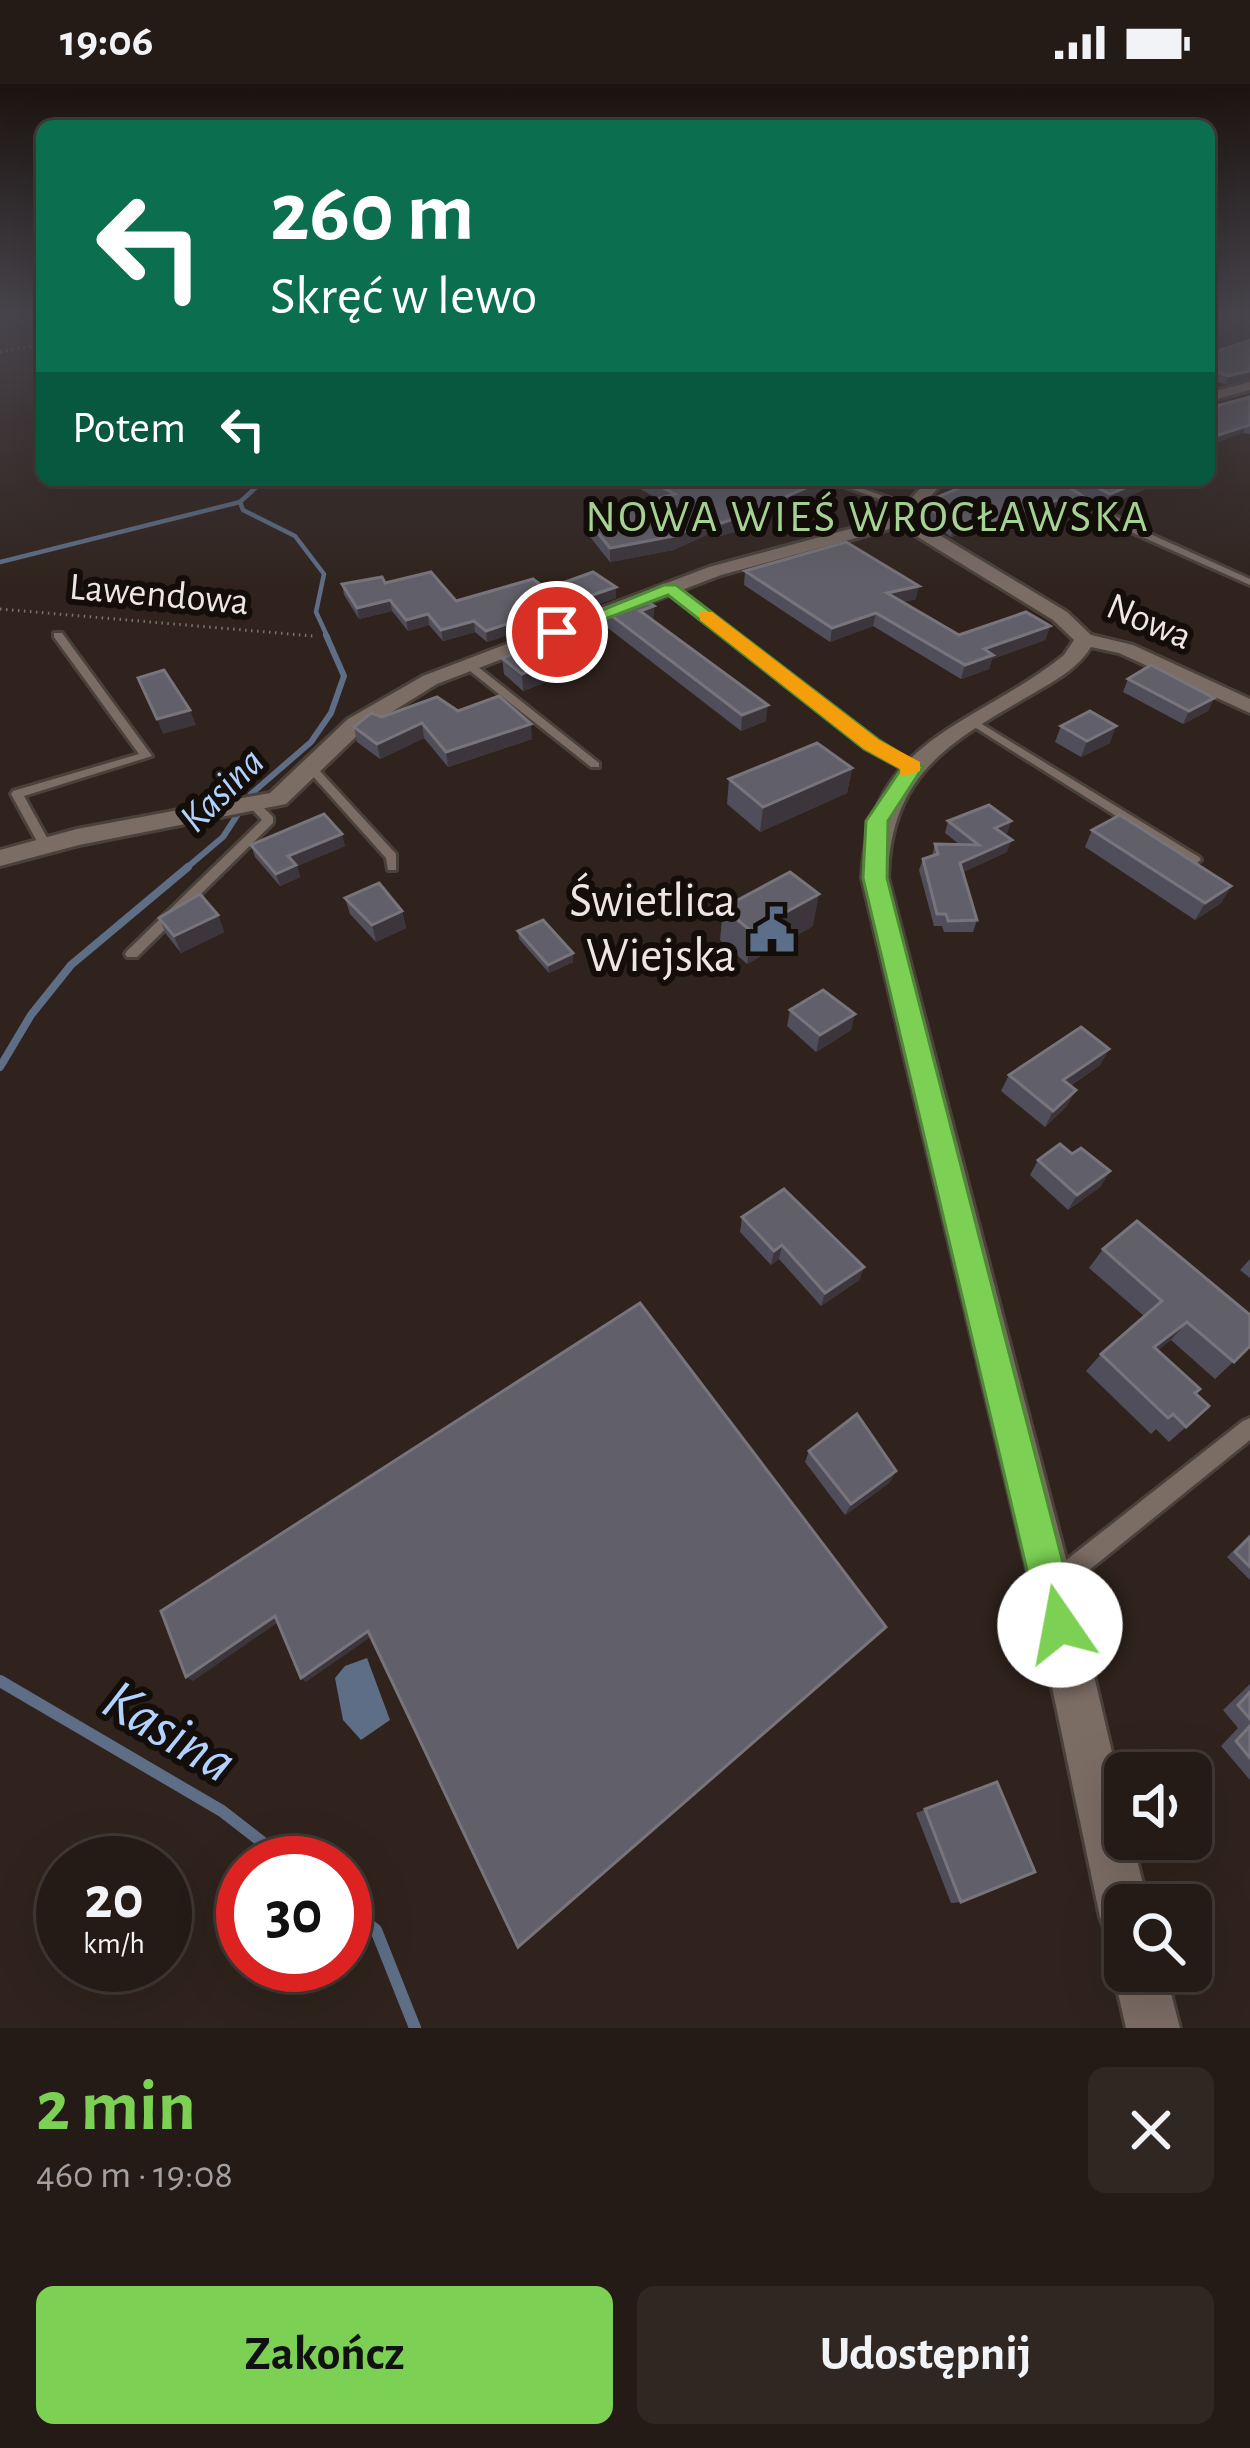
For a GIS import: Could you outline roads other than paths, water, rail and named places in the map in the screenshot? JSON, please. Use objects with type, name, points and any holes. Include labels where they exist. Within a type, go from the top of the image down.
[{"type":"street","points":[[0,858],[244,806],[288,792],[374,710],[470,665],[670,589],[905,513],[931,486]]},
{"type":"street","name":"Nowa","points":[[905,513],[1060,616],[1084,639],[1126,649],[1250,707]]},
{"type":"street","points":[[1084,639],[1064,666],[972,721],[913,767],[877,821],[875,878],[1052,1586],[1118,1884]]},
{"type":"street","points":[[1144,1992],[1153,2028]]},
{"type":"lane","points":[[844,486],[905,513]]},
{"type":"lane","points":[[1056,486],[1134,530],[1250,582]]},
{"type":"lane","points":[[670,589],[872,745],[913,767]]},
{"type":"lane","points":[[45,845],[17,794],[146,756],[58,635]]},
{"type":"lane","points":[[470,665],[596,765]]},
{"type":"lane","points":[[972,721],[1195,860]]},
{"type":"lane","points":[[314,771],[392,857],[392,867]]},
{"type":"lane","points":[[132,954],[268,820],[244,806]]},
{"type":"lane","points":[[1052,1586],[1250,1428]]},
{"type":"water","points":[[367,1658],[390,1720],[361,1740],[343,1720],[335,1678],[345,1666]]},
{"type":"waterway","name":"Kasina","points":[[240,502],[257,486]]},
{"type":"waterway","points":[[0,562],[240,502]]},
{"type":"waterway","name":"Kasina","points":[[240,502],[243,510],[295,536],[324,574],[316,612],[328,638]]},
{"type":"waterway","name":"Kasina","points":[[184,870],[223,837],[251,794],[311,742],[331,713],[344,676],[326,635]]},
{"type":"waterway","name":"Kasina","points":[[0,1067],[31,1015],[71,965],[188,867]]},
{"type":"waterway","name":"Kasina","points":[[0,1681],[222,1811],[254,1836]]},
{"type":"waterway","name":"Kasina","points":[[372,1927],[415,2028]]},
{"type":"place","name":"Świetlica Wiejska","points":[[772,930]]},
{"type":"district","name":"NOWA WIEŚ WROCŁAWSKA","points":[[868,517]]}]
